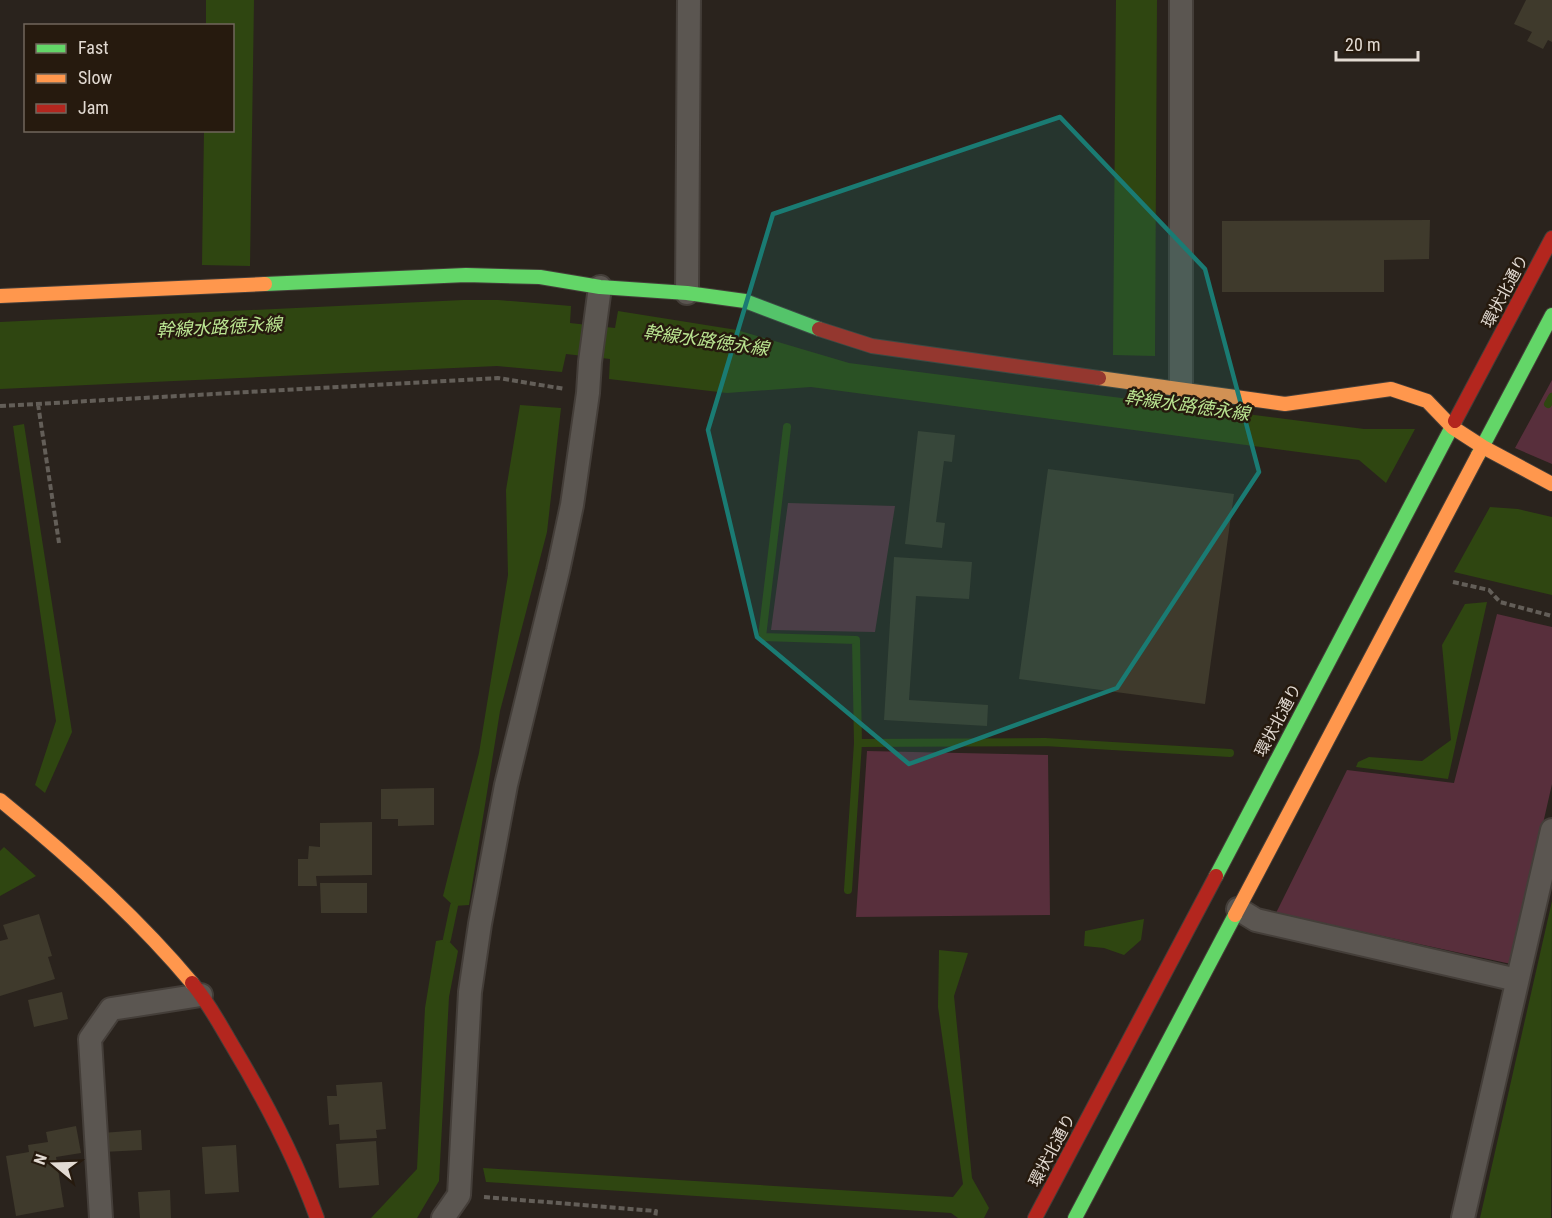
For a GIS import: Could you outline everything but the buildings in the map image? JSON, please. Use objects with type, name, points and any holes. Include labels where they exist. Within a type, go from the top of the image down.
[{"type":"main road","name":"環状北通り","points":[[1035,1218],[1552,238]]},
{"type":"main road","points":[[0,296],[466,274],[540,277],[600,288],[687,294],[744,301],[840,337],[872,346],[1285,404],[1390,389],[1427,401],[1452,427],[1482,447],[1552,484]]},
{"type":"main road","points":[[1075,1218],[1552,315]]},
{"type":"main road","points":[[0,800],[39,831],[113,898],[201,994],[279,1126],[316,1218]]},
{"type":"street","points":[[687,294],[689,0]]},
{"type":"street","points":[[1181,0],[1181,389]]},
{"type":"street","points":[[443,1218],[459,1195],[470,992],[480,924],[506,785],[570,516],[588,393],[600,288]]},
{"type":"street","points":[[1463,1218],[1552,830]]},
{"type":"street","points":[[1238,909],[1256,920],[1517,980]]},
{"type":"street","points":[[101,1218],[90,1039],[111,1009],[201,994]]},
{"type":"path","points":[[0,406],[498,378],[588,393]]},
{"type":"path","points":[[38,404],[58,543]]},
{"type":"path","points":[[1453,582],[1489,590],[1500,602],[1552,616]]},
{"type":"path","points":[[459,1195],[656,1211],[655,1218]]},
{"type":"highlighted area","points":[[1060,117],[1205,269],[1259,472],[1117,688],[909,764],[757,637],[708,430],[773,214]]},
{"type":"shaded area","points":[[1552,380],[1552,464],[1515,448]]},
{"type":"shaded area","points":[[788,503],[895,506],[875,632],[771,630]]},
{"type":"shaded area","points":[[1497,614],[1552,627],[1552,784],[1511,964],[1276,913],[1347,770],[1454,783]]},
{"type":"shaded area","points":[[867,751],[1048,755],[1050,915],[856,917]]},
{"type":"water","points":[[206,0],[254,0],[250,266],[202,265],[204,132],[234,132],[234,24],[206,24]]},
{"type":"water","points":[[1116,0],[1157,0],[1155,356],[1113,355]]},
{"type":"water","name":"幹線水路徳永線","points":[[498,300],[571,306],[570,323],[615,328],[618,311],[737,330],[849,363],[1364,429],[1415,429],[1386,483],[1359,460],[811,387],[727,393],[609,379],[610,359],[566,354],[562,372],[497,366],[0,389],[0,322]]},
{"type":"water","points":[[520,405],[561,408],[547,532],[500,711],[469,905],[454,906],[443,896],[479,753],[508,575],[506,490]]},
{"type":"water","points":[[24,424],[72,732],[45,793],[35,785],[56,721],[13,426]]},
{"type":"water","points":[[1490,507],[1518,509],[1552,517],[1552,595],[1454,572]]},
{"type":"water","points":[[1487,602],[1448,779],[1356,767],[1358,762],[1369,757],[1422,761],[1451,740],[1442,645],[1465,604]]},
{"type":"water","points":[[4,847],[36,876],[0,896],[0,851]]},
{"type":"water","points":[[1552,901],[1551,1218],[1480,1218]]},
{"type":"water","points":[[1144,919],[1141,940],[1124,955],[1104,948],[1084,946],[1085,931]]},
{"type":"water","points":[[447,939],[458,951],[449,997],[439,1181],[417,1218],[371,1218],[417,1169],[425,1008],[436,941]]},
{"type":"water","points":[[939,950],[968,953],[954,996],[972,1178],[989,1208],[984,1218],[958,1218],[951,1213],[486,1182],[483,1168],[953,1197],[963,1184],[938,1007]]},
{"type":"waterway","points":[[1548,404],[1552,397]]},
{"type":"waterway","points":[[787,427],[762,637],[856,640],[858,743],[1045,742],[1230,753]]},
{"type":"waterway","points":[[848,890],[858,743]]},
{"type":"waterway","points":[[447,939],[454,906]]},
{"type":"traffic: fast","points":[[265,284],[466,275],[540,277],[600,287],[687,293],[745,301],[819,329]]},
{"type":"traffic: fast","points":[[1478,455],[1552,315]]},
{"type":"traffic: fast","points":[[1216,876],[1455,421]]},
{"type":"traffic: fast","points":[[1075,1218],[1235,915]]},
{"type":"traffic: slow","points":[[0,296],[265,284]]},
{"type":"traffic: slow","points":[[1099,378],[1285,404],[1391,389],[1427,401],[1452,427],[1483,447],[1552,484]]},
{"type":"traffic: slow","points":[[1235,915],[1478,455]]},
{"type":"traffic: slow","points":[[0,800],[100,887],[148,934],[192,983]]},
{"type":"traffic: jam","points":[[1455,421],[1552,238]]},
{"type":"traffic: jam","points":[[819,329],[872,346],[1099,378]]},
{"type":"traffic: jam","points":[[1035,1218],[1216,876]]},
{"type":"traffic: jam","points":[[192,983],[213,1013],[268,1108],[299,1173],[317,1218]]}]
